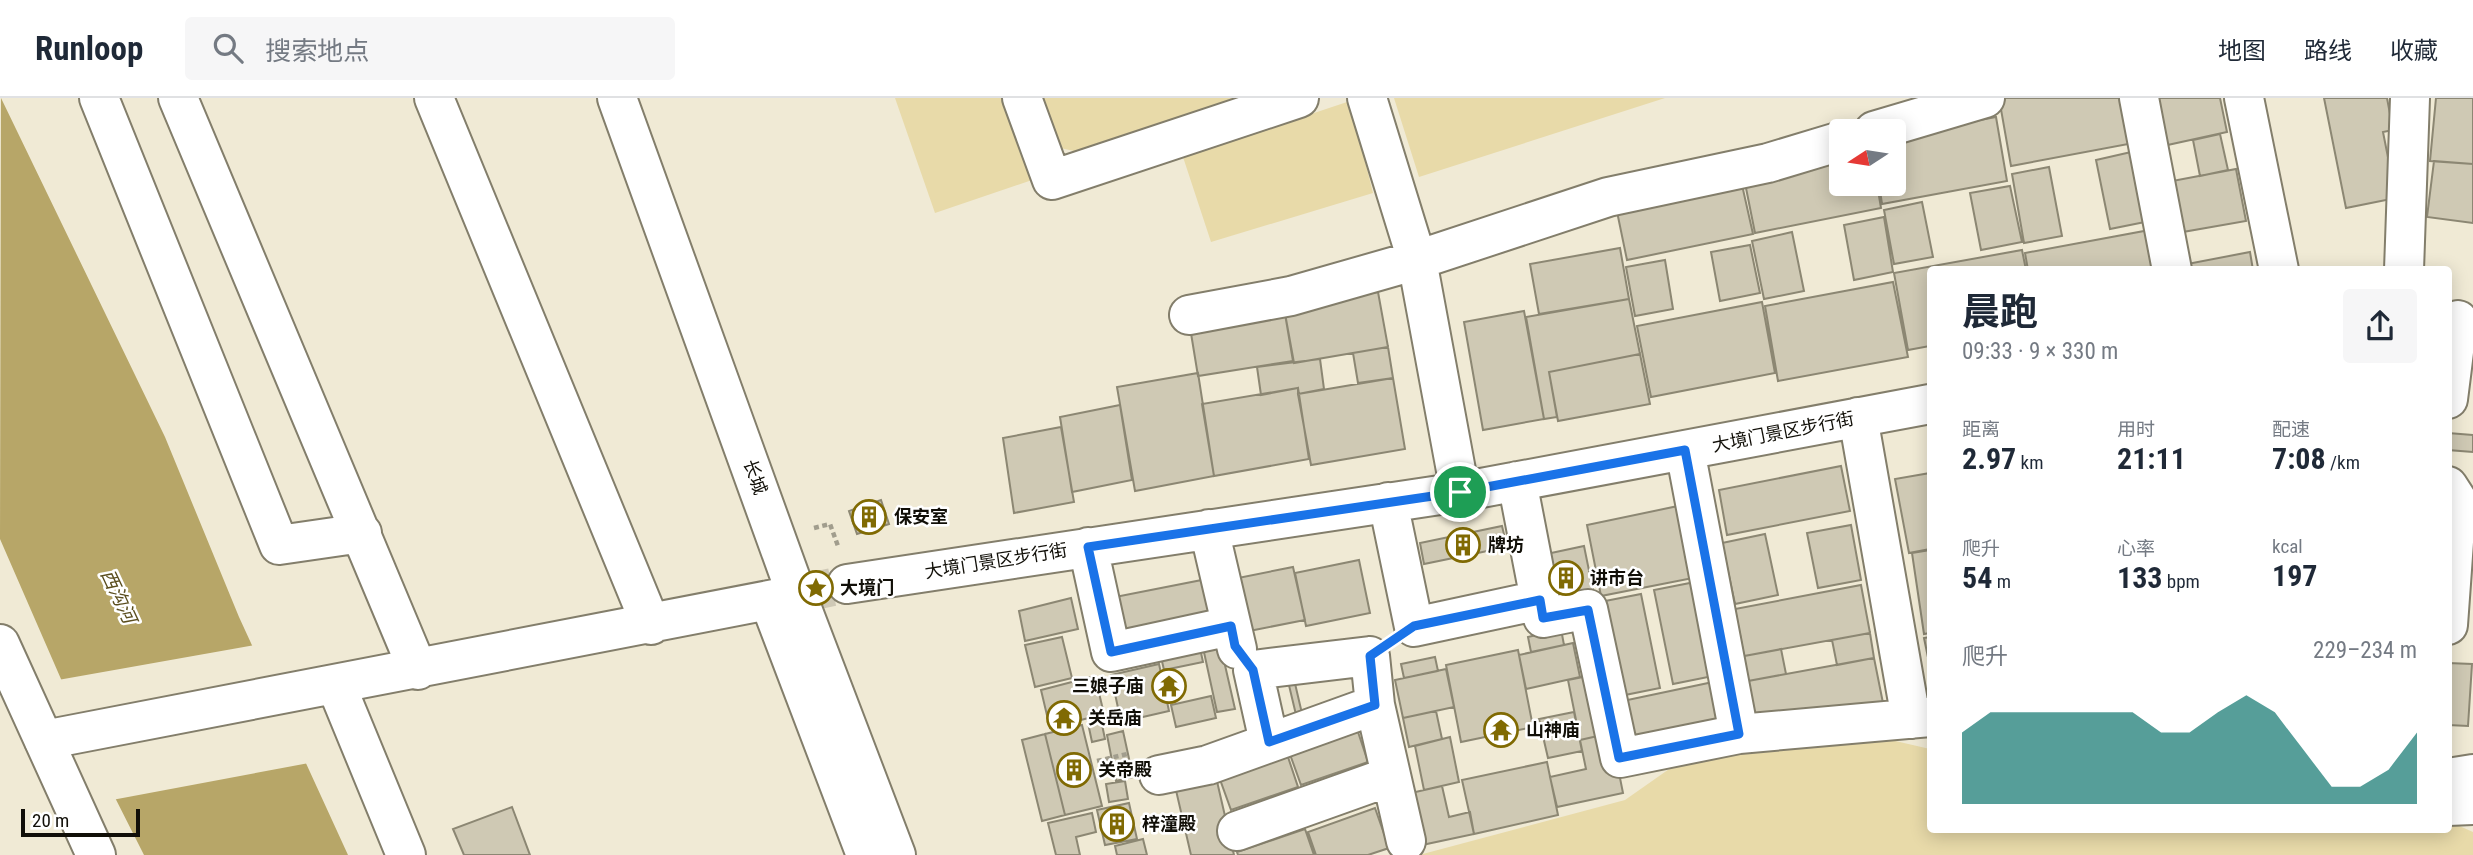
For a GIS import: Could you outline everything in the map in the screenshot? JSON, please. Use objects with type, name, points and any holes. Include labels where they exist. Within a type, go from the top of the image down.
[{"type":"street","points":[[99,98],[279,545],[362,533]]},
{"type":"street","points":[[178,98],[418,670]]},
{"type":"street","points":[[434,98],[650,625]]},
{"type":"street","name":"长城","points":[[617,98],[793,585],[896,855]]},
{"type":"street","points":[[1022,98],[1052,180],[1300,98]]},
{"type":"street","points":[[1367,98],[1417,260],[1460,492]]},
{"type":"street","points":[[1906,121],[1985,98]]},
{"type":"street","points":[[2139,98],[2171,266]]},
{"type":"street","points":[[2244,98],[2278,266]]},
{"type":"street","points":[[2404,266],[2410,98]]},
{"type":"street","points":[[1189,315],[1291,296],[1417,260],[1608,197],[1768,163],[1829,145]]},
{"type":"street","points":[[2452,372],[2460,320]]},
{"type":"street","name":"大境门景区步行街","points":[[847,584],[1460,492],[1927,405]]},
{"type":"street","points":[[1517,481],[1543,618],[1588,610],[1619,758],[1739,734],[1921,718],[1858,417]]},
{"type":"street","points":[[1685,450],[1739,734]]},
{"type":"street","points":[[2452,492],[2457,500],[2452,569]]},
{"type":"street","points":[[1388,502],[1414,626]]},
{"type":"street","points":[[1209,529],[1235,646],[1253,670],[1269,742]]},
{"type":"street","points":[[1088,547],[1111,652],[1231,626]]},
{"type":"street","points":[[27,714],[298,692],[782,598],[866,855]]},
{"type":"street","points":[[1253,670],[1370,656],[1414,626],[1540,600]]},
{"type":"street","points":[[2452,639],[2473,640]]},
{"type":"street","points":[[0,644],[27,714],[96,855]]},
{"type":"street","points":[[1370,656],[1375,705],[1406,842]]},
{"type":"street","points":[[336,685],[406,855]]},
{"type":"street","points":[[1160,775],[1219,747],[1269,742],[1375,705]]},
{"type":"street","points":[[2452,777],[2473,774]]},
{"type":"street","points":[[1237,831],[1391,776]]},
{"type":"street","points":[[2452,806],[2473,805]]},
{"type":"shaded area","points":[[895,98],[1006,98],[1035,179],[935,213]]},
{"type":"shaded area","points":[[1043,98],[1250,98],[1084,153],[1060,148]]},
{"type":"shaded area","points":[[1394,98],[1665,98],[1419,177]]},
{"type":"shaded area","points":[[1350,101],[1373,193],[1211,242],[1183,157]]},
{"type":"shaded area","points":[[1878,737],[1927,748],[1927,833],[2452,833],[2452,823],[2473,832],[2473,855],[1419,855],[1625,800],[1692,753]]},
{"type":"water","name":"西沟河","points":[[1,98],[165,437],[239,617],[348,855],[144,855],[98,764],[0,539]]},
{"type":"pier","points":[[255,645],[309,763],[112,800],[58,680]]},
{"type":"building","points":[[1999,98],[2131,98],[2139,142],[2011,166]]},
{"type":"building","points":[[2152,98],[2220,98],[2227,132],[2163,146]]},
{"type":"building","points":[[2324,98],[2387,98],[2393,130],[2383,132],[2396,198],[2346,208]]},
{"type":"building","points":[[2436,98],[2473,98],[2473,164],[2430,161]]},
{"type":"building","points":[[1996,117],[2007,181],[1882,204],[1881,196],[1906,196],[1906,134]]},
{"type":"building","points":[[2220,134],[2228,170],[2200,176],[2193,140]]},
{"type":"building","points":[[2140,150],[2155,220],[2110,229],[2096,160]]},
{"type":"building","points":[[1829,155],[1829,196],[1879,196],[1881,208],[1755,233],[1743,173]]},
{"type":"building","points":[[2434,161],[2473,164],[2473,223],[2427,217]]},
{"type":"building","points":[[2049,167],[2062,236],[2024,243],[2012,174]]},
{"type":"building","points":[[2236,169],[2246,221],[2177,233],[2167,182]]},
{"type":"building","points":[[1740,176],[1753,234],[1627,260],[1615,202]]},
{"type":"building","points":[[2010,186],[2022,242],[1981,250],[1970,193]]},
{"type":"building","points":[[1922,202],[1933,257],[1894,264],[1884,210]]},
{"type":"building","points":[[1884,217],[1893,272],[1854,280],[1844,225]]},
{"type":"building","points":[[2155,229],[2162,266],[2027,266],[2025,253]]},
{"type":"building","points":[[1792,232],[1804,291],[1764,299],[1752,241]]},
{"type":"building","points":[[1750,245],[1760,293],[1720,301],[1711,252]]},
{"type":"building","points":[[1620,248],[1629,299],[1539,314],[1530,264]]},
{"type":"building","points":[[2022,250],[2025,266],[1933,266]]},
{"type":"building","points":[[2250,252],[2252,266],[2182,266]]},
{"type":"building","points":[[1665,260],[1673,309],[1635,316],[1626,267]]},
{"type":"building","points":[[1927,267],[1927,347],[1908,350],[1894,273]]},
{"type":"building","points":[[1893,282],[1908,357],[1778,381],[1765,306]]},
{"type":"building","points":[[1378,292],[1388,347],[1294,363],[1284,308]]},
{"type":"building","points":[[1629,299],[1640,354],[1549,372],[1557,417],[1544,419],[1526,317]]},
{"type":"building","points":[[1762,302],[1775,373],[1651,397],[1637,326]]},
{"type":"building","points":[[1284,308],[1293,361],[1198,376],[1189,321]]},
{"type":"building","points":[[1524,311],[1544,419],[1483,430],[1464,322]]},
{"type":"building","points":[[1388,347],[1393,378],[1358,383],[1353,353]]},
{"type":"building","points":[[1640,354],[1650,404],[1558,421],[1549,372]]},
{"type":"building","points":[[1320,359],[1324,389],[1298,394],[1298,388],[1261,395],[1257,367]]},
{"type":"building","points":[[1198,373],[1214,476],[1135,491],[1117,387]]},
{"type":"building","points":[[1393,378],[1405,449],[1311,465],[1298,394]]},
{"type":"building","points":[[1298,388],[1309,459],[1214,476],[1202,404]]},
{"type":"building","points":[[1120,405],[1132,480],[1072,492],[1060,417]]},
{"type":"building","points":[[1061,427],[1074,502],[1014,513],[1003,438]]},
{"type":"building","points":[[2452,433],[2473,435],[2473,452],[2452,450]]},
{"type":"building","points":[[1841,466],[1850,511],[1727,535],[1719,490]]},
{"type":"building","points":[[1927,474],[1927,550],[1909,553],[1895,479]]},
{"type":"building","name":"保安室","points":[[881,500],[889,524],[857,534],[849,511]]},
{"type":"building","points":[[1678,506],[1693,578],[1601,596],[1587,525]]},
{"type":"building","points":[[1851,525],[1861,580],[1818,588],[1807,533]]},
{"type":"building","name":"牌坊","points":[[1502,526],[1507,547],[1424,564],[1420,543]]},
{"type":"building","points":[[1765,534],[1778,595],[1735,604],[1722,543]]},
{"type":"building","name":"讲市台","points":[[1584,546],[1595,600],[1548,610],[1537,556]]},
{"type":"building","points":[[1927,550],[1927,634],[1924,634],[1912,553]]},
{"type":"building","points":[[1359,560],[1370,613],[1306,626],[1295,573]]},
{"type":"building","points":[[1293,567],[1305,620],[1239,633],[1228,580]]},
{"type":"building","points":[[1212,578],[1220,618],[1119,638],[1110,598]]},
{"type":"building","points":[[1695,582],[1713,676],[1673,684],[1654,590]]},
{"type":"building","points":[[1861,585],[1870,633],[1744,656],[1735,609]]},
{"type":"building","points":[[1641,594],[1660,688],[1620,696],[1600,602]]},
{"type":"building","points":[[1071,598],[1078,629],[1025,641],[1019,611]]},
{"type":"building","points":[[1561,629],[1564,645],[1531,652],[1528,637]]},
{"type":"building","points":[[1870,633],[1874,658],[1837,665],[1832,640]]},
{"type":"building","points":[[1062,637],[1072,678],[1035,687],[1025,645]]},
{"type":"building","points":[[1198,639],[1203,662],[1164,670],[1159,648]]},
{"type":"building","points":[[1219,639],[1235,709],[1217,712],[1202,643]]},
{"type":"building","points":[[1573,643],[1580,677],[1526,689],[1519,655]]},
{"type":"building","points":[[1781,649],[1786,674],[1748,681],[1744,656]]},
{"type":"building","points":[[1518,650],[1533,727],[1461,742],[1446,665]]},
{"type":"building","points":[[1435,657],[1438,671],[1404,678],[1401,664]]},
{"type":"building","points":[[1874,658],[1883,703],[1756,725],[1748,681]]},
{"type":"building","points":[[2452,663],[2472,664],[2468,726],[2452,725]]},
{"type":"building","points":[[1159,664],[1169,711],[1121,722],[1111,675]]},
{"type":"building","points":[[1446,669],[1454,707],[1403,718],[1395,680]]},
{"type":"building","points":[[1598,674],[1611,733],[1580,740],[1568,680]]},
{"type":"building","points":[[1293,675],[1304,722],[1298,723],[1287,677]]},
{"type":"building","points":[[1095,676],[1104,714],[1050,728],[1041,690]]},
{"type":"building","points":[[1713,682],[1721,723],[1626,743],[1618,702]]},
{"type":"building","points":[[1211,696],[1216,718],[1176,727],[1171,705]]},
{"type":"building","points":[[1436,711],[1442,739],[1409,747],[1403,718]]},
{"type":"building","points":[[1574,712],[1582,751],[1548,758],[1539,719]]},
{"type":"building","points":[[1101,720],[1105,739],[1092,742],[1088,723]]},
{"type":"building","points":[[1355,723],[1368,762],[1301,785],[1287,746]]},
{"type":"building","name":"关帝殿","points":[[1082,725],[1102,806],[1065,815],[1045,734]]},
{"type":"building","points":[[1123,731],[1133,777],[1116,781],[1107,735]]},
{"type":"building","points":[[1611,733],[1623,793],[1557,807],[1550,777],[1586,769],[1580,740]]},
{"type":"building","points":[[1045,734],[1065,815],[1042,821],[1022,740]]},
{"type":"building","points":[[1450,737],[1459,782],[1424,790],[1415,746]]},
{"type":"building","points":[[1285,748],[1298,787],[1231,810],[1217,771]]},
{"type":"building","points":[[1547,762],[1558,815],[1474,834],[1462,780]]},
{"type":"building","points":[[1216,777],[1234,855],[1191,855],[1175,786]]},
{"type":"building","points":[[1125,781],[1128,799],[1109,802],[1106,784]]},
{"type":"building","points":[[1442,786],[1449,817],[1470,812],[1474,834],[1422,845],[1411,793]]},
{"type":"building","name":"梓潼殿","points":[[1129,803],[1137,839],[1105,845],[1097,810]]},
{"type":"building","points":[[512,807],[530,855],[464,855],[453,829]]},
{"type":"building","points":[[1375,808],[1389,848],[1368,855],[1316,855],[1308,832]]},
{"type":"building","points":[[1092,813],[1096,832],[1076,837],[1080,855],[1056,855],[1048,823]]},
{"type":"building","points":[[1305,829],[1314,855],[1238,855],[1237,852]]},
{"type":"building","points":[[1143,839],[1147,855],[1117,855],[1115,846]]},
{"type":"tunnel","points":[[795,595],[847,584]]},
{"type":"place","name":"保安室","points":[[869,517]]},
{"type":"place","name":"牌坊","points":[[1463,545]]},
{"type":"place","name":"讲市台","points":[[1566,578]]},
{"type":"place","name":"大境门","points":[[816,588]]},
{"type":"place","name":"三娘子庙","points":[[1169,686]]},
{"type":"place","name":"关岳庙","points":[[1064,718]]},
{"type":"place","name":"山神庙","points":[[1501,730]]},
{"type":"place","name":"关帝殿","points":[[1074,770]]},
{"type":"place","name":"梓潼殿","points":[[1117,824]]},
{"type":"route","points":[[1685,450],[1739,734],[1619,758],[1588,610],[1543,618],[1540,600],[1414,626],[1370,656],[1375,705],[1269,742],[1253,670],[1235,646],[1231,626],[1111,652],[1088,547],[1460,492],[1685,450]]}]
